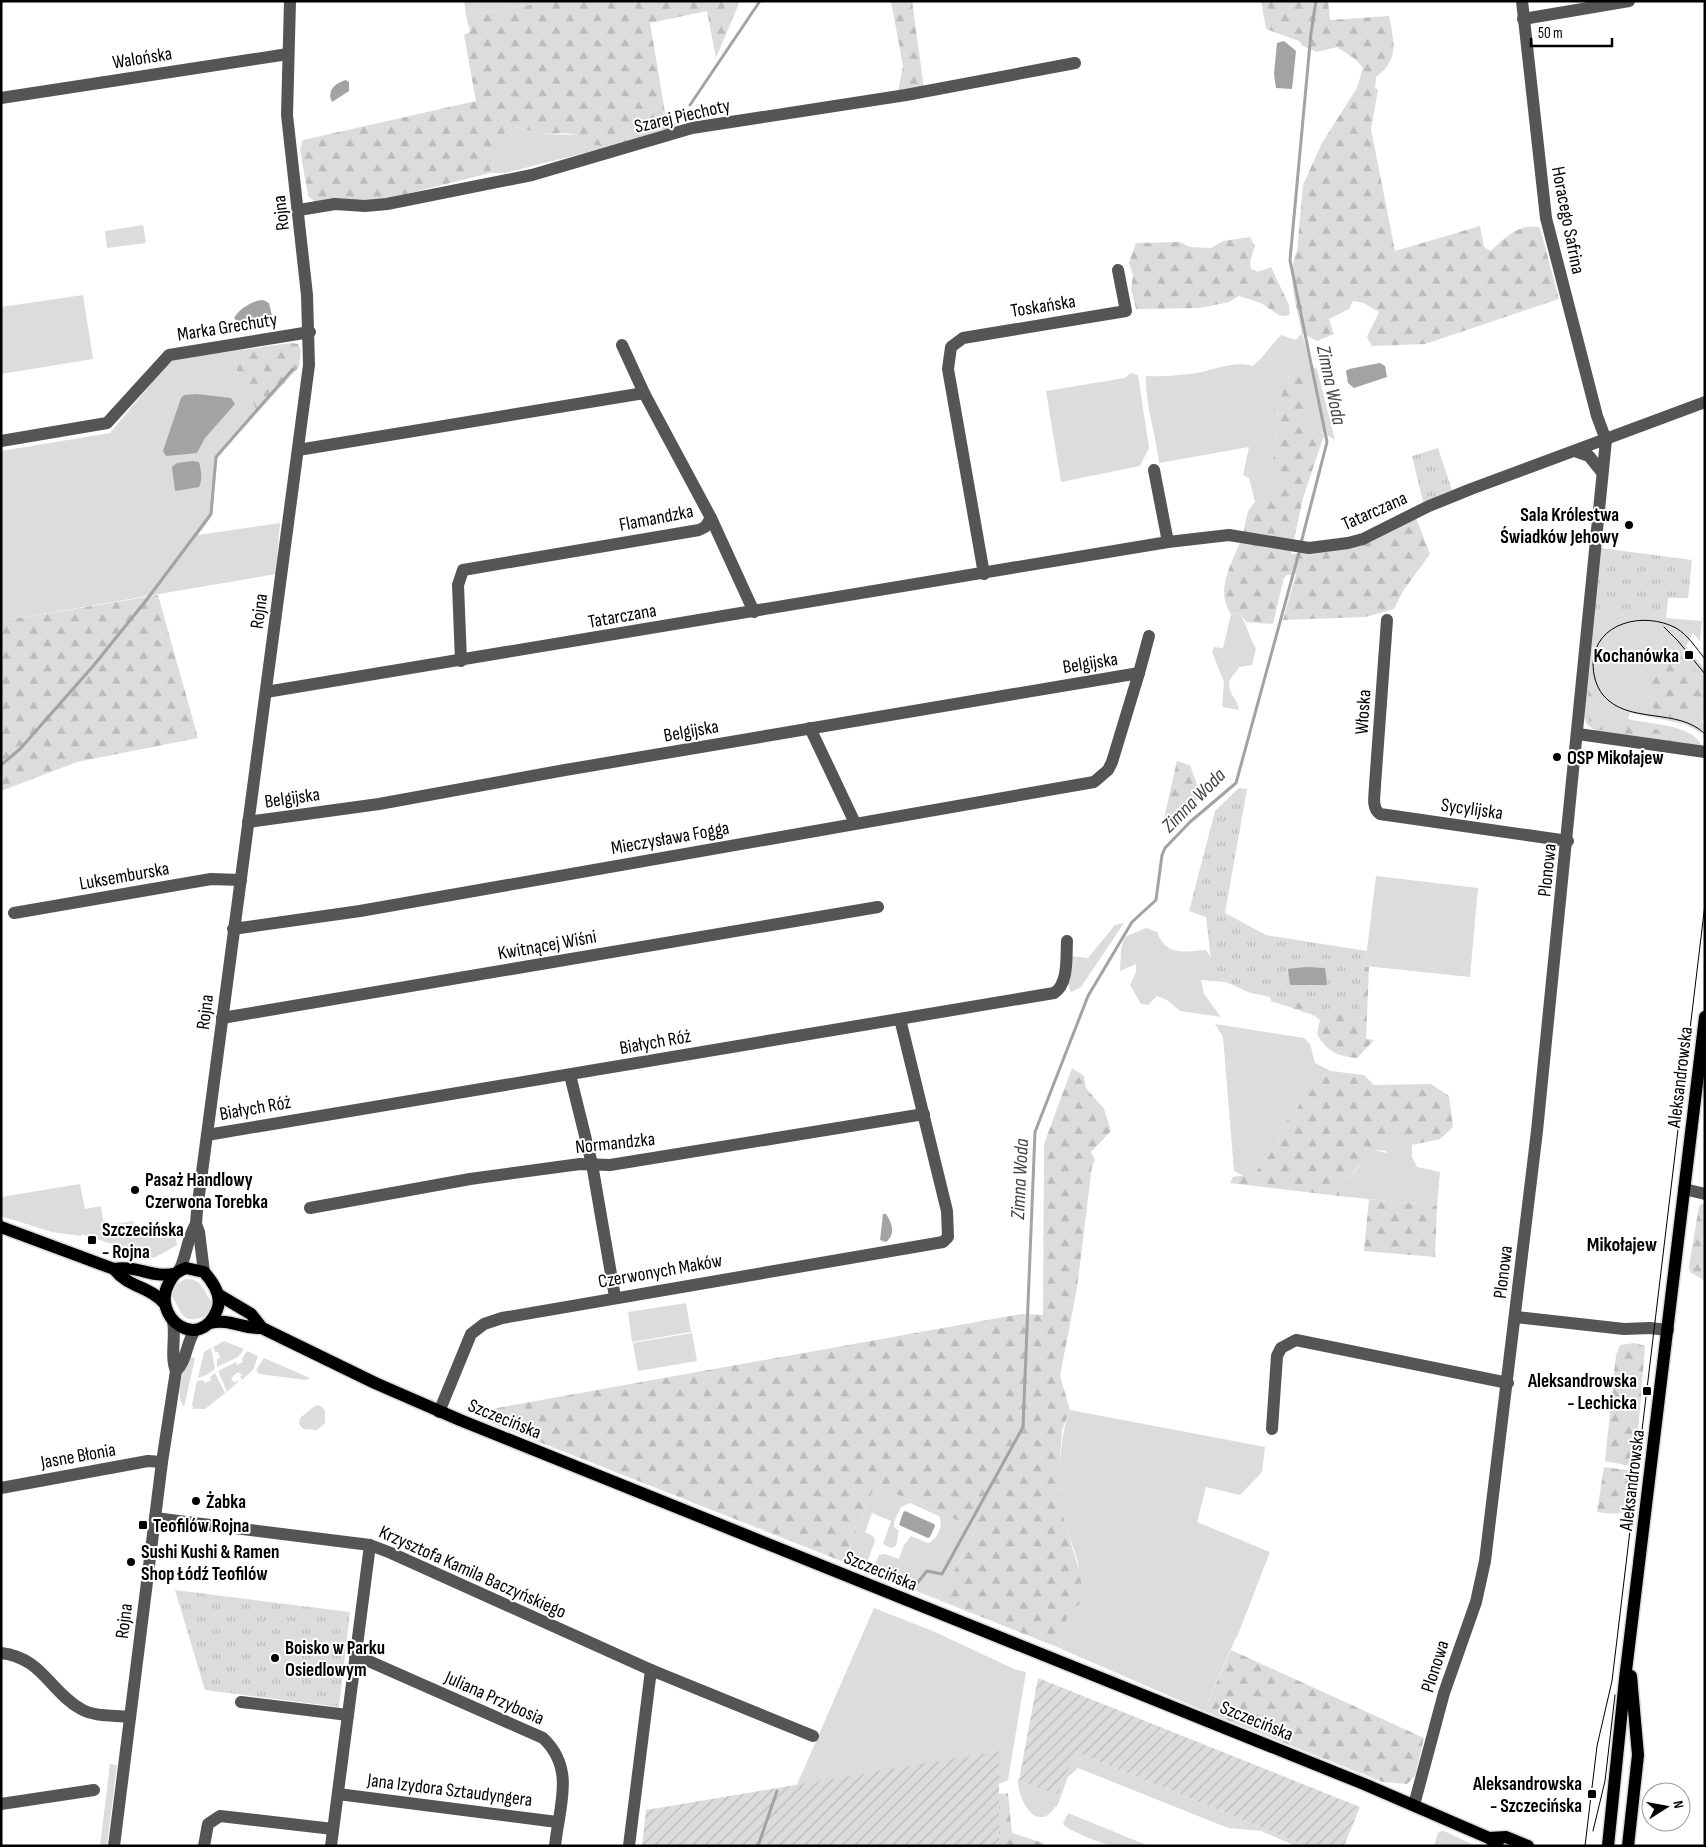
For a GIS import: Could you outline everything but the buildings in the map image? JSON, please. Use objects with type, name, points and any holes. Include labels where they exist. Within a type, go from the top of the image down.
[{"type":"main road","name":"Aleksandrowska","points":[[1608,1846],[1684,1189],[1702,1069],[1705,1017]]},
{"type":"main road","points":[[1,1228],[114,1270],[126,1282],[153,1292],[164,1302],[174,1321],[184,1328],[195,1330],[210,1323],[219,1307],[219,1294],[204,1272],[192,1268],[156,1275],[130,1267],[114,1270]]},
{"type":"main road","points":[[164,1302],[164,1292],[176,1272]]},
{"type":"main road","name":"Szczecińska","points":[[219,1294],[251,1314],[262,1328]]},
{"type":"main road","name":"Szczecińska","points":[[210,1323],[224,1321],[245,1328],[262,1328],[439,1412],[1414,1805],[1494,1842],[1506,1837],[1528,1846]]},
{"type":"main road","name":"Aleksandrowska","points":[[1628,1846],[1638,1748],[1630,1648]]},
{"type":"street","name":"Rojna","points":[[204,1272],[196,1224],[309,365],[310,332],[299,210],[287,115],[290,1]]},
{"type":"street","name":"Horacego Safrina","points":[[1522,1],[1546,218],[1597,416],[1606,440]]},
{"type":"street","points":[[1523,20],[1629,1]]},
{"type":"street","name":"Walońska","points":[[1,98],[288,54]]},
{"type":"street","name":"Szarej Piechoty","points":[[299,210],[335,204],[365,206],[387,204],[532,175],[692,128],[906,95],[1075,63]]},
{"type":"street","name":"Toskańska","points":[[984,574],[948,369],[951,346],[963,338],[1126,311],[1118,270]]},
{"type":"street","name":"Marka Grechuty","points":[[1,441],[107,423],[169,355],[310,332]]},
{"type":"street","name":"Flamandzka","points":[[461,661],[458,585],[463,570],[699,530],[705,527],[711,518],[644,393],[622,345]]},
{"type":"street","points":[[298,450],[644,393]]},
{"type":"street","name":"Tatarczana","points":[[266,692],[1168,542],[1229,535],[1292,547],[1332,546],[1364,539],[1429,506],[1705,402]]},
{"type":"street","name":"Plonowa","points":[[1414,1805],[1444,1692],[1480,1587],[1516,1317],[1568,840],[1601,470],[1606,440]]},
{"type":"street","points":[[1575,451],[1589,456],[1601,470]]},
{"type":"street","points":[[1154,470],[1168,542]]},
{"type":"street","points":[[711,518],[754,612]]},
{"type":"street","name":"Włoska","points":[[1374,807],[1387,620]]},
{"type":"street","name":"Belgijska","points":[[1108,770],[1149,636]]},
{"type":"street","name":"Belgijska","points":[[248,822],[379,804],[810,728],[1139,673]]},
{"type":"street","points":[[810,728],[855,823]]},
{"type":"street","points":[[1578,734],[1705,752]]},
{"type":"street","name":"Mieczysława Fogga","points":[[234,929],[360,911],[1094,782],[1108,770]]},
{"type":"street","name":"Sycylijska","points":[[1374,807],[1380,814],[1568,840]]},
{"type":"street","name":"Luksemburska","points":[[14,913],[211,879],[240,880]]},
{"type":"street","name":"Kwitnącej Wiśni","points":[[222,1018],[878,907]]},
{"type":"street","name":"Białych Róż","points":[[207,1135],[1054,992],[1060,989],[1064,981],[1067,941]]},
{"type":"street","points":[[900,1019],[924,1114]]},
{"type":"street","points":[[570,1075],[592,1164],[615,1297]]},
{"type":"street","name":"Normandzka","points":[[310,1208],[470,1179],[592,1164],[610,1165],[924,1114]]},
{"type":"street","name":"Czerwonych Maków","points":[[439,1412],[471,1334],[484,1324],[502,1318],[615,1297],[943,1242],[948,1236],[949,1228],[924,1114]]},
{"type":"street","points":[[1684,1189],[1705,1194]]},
{"type":"street","name":"Rojna","points":[[176,1272],[186,1255],[190,1234],[196,1224]]},
{"type":"street","points":[[1516,1317],[1624,1329],[1650,1328],[1668,1330]]},
{"type":"street","name":"Rojna","points":[[114,1846],[162,1462],[176,1371],[173,1362],[176,1338],[174,1321]]},
{"type":"street","name":"Rojna","points":[[176,1371],[182,1364],[188,1343],[195,1330]]},
{"type":"street","points":[[1272,1429],[1277,1356],[1281,1348],[1296,1340],[1508,1383]]},
{"type":"street","name":"Jasne Błonia","points":[[1,1488],[148,1461],[162,1462]]},
{"type":"street","name":"Krzysztofa Kamila Baczyńskiego","points":[[155,1518],[370,1546],[391,1553],[651,1670],[813,1736]]},
{"type":"street","points":[[331,1846],[370,1546]]},
{"type":"street","points":[[1,1653],[21,1657],[32,1662],[73,1704],[84,1711],[130,1717]]},
{"type":"street","name":"Juliana Przybosia","points":[[355,1655],[543,1738],[558,1755],[564,1774],[555,1846]]},
{"type":"street","points":[[629,1846],[651,1670]]},
{"type":"street","points":[[241,1702],[348,1715]]},
{"type":"street","points":[[1,1804],[94,1790]]},
{"type":"street","name":"Jana Izydora Sztaudyngera","points":[[338,1794],[557,1822]]},
{"type":"street","points":[[204,1846],[206,1829],[212,1820],[220,1816],[333,1829]]},
{"type":"green space","points":[[464,1],[554,1],[466,15]]},
{"type":"green space","points":[[554,1],[740,1],[716,58],[707,11],[650,23],[667,124],[676,123],[675,127],[608,147],[593,145],[579,135],[565,133],[542,134],[517,127],[505,132],[490,173],[382,200],[315,202],[308,196],[300,149],[303,140],[476,101],[464,35],[470,32],[466,15]]},
{"type":"green space","points":[[891,1],[912,1],[924,88],[898,92],[903,66]]},
{"type":"green space","points":[[1261,1],[1328,1],[1330,20],[1389,16],[1393,42],[1392,57],[1389,64],[1376,77],[1375,88],[1378,90],[1371,129],[1395,251],[1480,226],[1484,247],[1491,251],[1519,229],[1533,226],[1540,228],[1559,299],[1425,344],[1372,346],[1367,337],[1379,312],[1364,303],[1353,301],[1349,309],[1329,319],[1334,334],[1317,341],[1302,333],[1295,302],[1292,270],[1297,251],[1303,185],[1322,143],[1357,88],[1363,68],[1355,59],[1337,47],[1317,52],[1303,46],[1299,41],[1266,29]]},
{"type":"green space","points":[[517,127],[542,134],[579,135],[593,145],[608,147],[505,173],[490,173],[505,132]]},
{"type":"green space","points":[[143,225],[146,243],[107,248],[105,231]]},
{"type":"green space","points":[[1250,237],[1255,246],[1250,261],[1251,269],[1258,272],[1271,267],[1289,305],[1290,315],[1280,316],[1261,303],[1239,296],[1229,302],[1200,308],[1136,309],[1131,289],[1133,275],[1129,263],[1136,243],[1180,242],[1190,247],[1211,248],[1223,241]]},
{"type":"green space","points":[[83,295],[93,359],[1,374],[1,307]]},
{"type":"green space","points":[[1302,333],[1311,366],[1317,369],[1335,440],[1320,431],[1307,432],[1289,376],[1277,413],[1278,420],[1271,475],[1281,483],[1275,493],[1255,502],[1249,478],[1243,475],[1249,447],[1159,463],[1147,398],[1146,376],[1189,374],[1240,364],[1253,366],[1281,335],[1296,340]]},
{"type":"green space","points":[[291,343],[298,344],[301,350],[299,367],[258,412],[237,374],[234,351]]},
{"type":"green space","points":[[234,351],[237,374],[258,412],[218,455],[209,520],[198,535],[280,523],[276,574],[1,621],[1,451],[110,433],[171,360]]},
{"type":"green space","points":[[1295,366],[1305,387],[1308,406],[1307,431],[1320,431],[1324,435],[1303,498],[1291,554],[1340,549],[1416,518],[1430,554],[1403,591],[1394,609],[1365,617],[1283,620],[1296,574],[1287,575],[1284,578],[1273,624],[1246,622],[1239,613],[1231,614],[1226,604],[1225,582],[1244,531],[1248,512],[1254,503],[1274,492],[1281,483],[1271,475],[1278,407],[1285,385]]},
{"type":"green space","points":[[1131,373],[1138,375],[1149,448],[1140,466],[1061,482],[1046,391],[1125,378]]},
{"type":"green space","points":[[1438,448],[1452,490],[1423,502],[1412,456]]},
{"type":"green space","points":[[1601,548],[1692,560],[1688,598],[1668,598],[1666,619],[1593,612]]},
{"type":"green space","points":[[158,595],[198,738],[77,762],[1,791],[1,621]]},
{"type":"green space","points":[[1593,612],[1702,621],[1700,641],[1693,633],[1686,646],[1705,670],[1705,716],[1702,722],[1705,725],[1701,733],[1684,724],[1630,713],[1628,719],[1680,729],[1697,739],[1703,747],[1596,732],[1586,723],[1584,716]]},
{"type":"green space","points":[[1239,613],[1256,648],[1252,665],[1239,667],[1230,680],[1231,692],[1239,710],[1222,707],[1224,682],[1212,652],[1214,647],[1223,648],[1231,614]]},
{"type":"green space","points":[[1658,650],[1676,651],[1704,680],[1705,712],[1683,717],[1669,717],[1656,712],[1648,699],[1643,678],[1648,664]]},
{"type":"green space","points":[[1593,689],[1599,699],[1596,711],[1597,716],[1604,718],[1609,726],[1618,727],[1622,723],[1638,725],[1688,737],[1688,741],[1682,743],[1596,729],[1589,723],[1588,690]]},
{"type":"green space","points":[[1177,761],[1190,765],[1201,796],[1172,826],[1164,818]]},
{"type":"green space","points":[[1239,788],[1247,789],[1225,913],[1266,935],[1367,951],[1358,1016],[1248,992],[1226,982],[1211,960],[1206,917],[1189,911],[1215,811]]},
{"type":"green space","points":[[1376,876],[1478,888],[1470,977],[1365,966]]},
{"type":"green space","points":[[1124,923],[1081,987],[1071,992],[1068,984],[1069,956],[1088,958],[1115,925]]},
{"type":"green space","points":[[1146,928],[1157,932],[1161,940],[1170,949],[1183,952],[1206,950],[1226,982],[1201,980],[1204,994],[1221,1017],[1180,1011],[1167,1000],[1157,996],[1148,1005],[1141,1004],[1130,985],[1136,972],[1136,964],[1120,971],[1121,949],[1125,937]]},
{"type":"green space","points":[[1365,966],[1369,967],[1366,1039],[1374,1040],[1357,1058],[1338,1054],[1328,1048],[1317,1034],[1320,1020],[1313,1015],[1271,1001],[1268,987],[1354,977]]},
{"type":"green space","points":[[1215,1024],[1304,1038],[1310,1044],[1315,1063],[1331,1071],[1319,1078],[1305,1091],[1296,1112],[1283,1125],[1278,1144],[1254,1174],[1244,1176],[1234,1171],[1223,1037]]},
{"type":"green space","points":[[1072,1068],[1084,1076],[1086,1088],[1104,1109],[1111,1131],[1091,1152],[1095,1160],[1092,1166],[1077,1288],[1060,1376],[1070,1410],[1062,1430],[1060,1456],[1063,1516],[1080,1574],[1083,1602],[1067,1618],[1061,1641],[1057,1647],[939,1600],[976,1528],[875,1485],[844,1562],[491,1423],[486,1410],[1021,1314],[1043,1315],[1044,1144]]},
{"type":"green space","points":[[1331,1071],[1364,1075],[1374,1085],[1431,1084],[1449,1096],[1453,1127],[1440,1139],[1412,1145],[1390,1130],[1391,1151],[1375,1150],[1364,1159],[1351,1175],[1339,1178],[1339,1196],[1230,1183],[1233,1177],[1254,1174],[1278,1144],[1283,1124],[1296,1112],[1305,1091],[1319,1078]]},
{"type":"green space","points":[[1390,1130],[1412,1145],[1412,1157],[1417,1167],[1440,1172],[1437,1206],[1339,1196],[1339,1178],[1351,1175],[1364,1159],[1375,1150],[1386,1153]]},
{"type":"green space","points":[[80,1184],[85,1209],[101,1206],[104,1226],[133,1221],[135,1230],[174,1223],[177,1245],[154,1258],[82,1234],[81,1236],[52,1232],[1,1216],[1,1197]]},
{"type":"green space","points":[[1369,1199],[1437,1206],[1435,1257],[1364,1251]]},
{"type":"green space","points":[[1705,1202],[1705,1281],[1690,1272],[1689,1266],[1699,1206]]},
{"type":"green space","points":[[185,1279],[191,1279],[199,1283],[213,1303],[205,1316],[197,1319],[186,1318],[170,1294],[178,1283]]},
{"type":"green space","points":[[686,1303],[691,1332],[632,1342],[628,1312]]},
{"type":"green space","points":[[692,1333],[697,1361],[638,1371],[633,1343]]},
{"type":"green space","points":[[224,1341],[244,1349],[238,1357],[217,1367],[217,1359],[220,1358],[218,1352],[215,1352],[213,1347]]},
{"type":"green space","points":[[1635,1343],[1645,1346],[1636,1456],[1634,1463],[1630,1466],[1605,1461],[1616,1355],[1620,1345]]},
{"type":"green space","points":[[211,1348],[215,1369],[198,1378],[204,1352]]},
{"type":"green space","points":[[247,1351],[258,1356],[253,1370],[242,1380],[240,1377],[242,1375],[238,1372],[231,1378],[234,1382],[239,1381],[227,1392],[218,1371],[236,1362],[237,1365],[243,1362],[242,1359]]},
{"type":"green space","points":[[187,1356],[195,1358],[184,1407],[181,1401],[180,1389]]},
{"type":"green space","points":[[264,1358],[310,1378],[306,1380],[259,1374],[256,1370]]},
{"type":"green space","points":[[215,1373],[225,1393],[205,1409],[193,1409],[192,1404],[197,1381],[203,1380],[205,1383],[211,1380],[210,1377]]},
{"type":"green space","points":[[316,1405],[321,1406],[325,1411],[325,1423],[317,1430],[303,1429],[299,1424],[300,1418]]},
{"type":"green space","points":[[1070,1410],[1265,1447],[1262,1472],[1240,1495],[1206,1487],[1197,1522],[1270,1552],[1237,1637],[1234,1636],[1236,1637],[1204,1711],[1057,1647],[1061,1641],[1079,1575],[1076,1554],[1063,1516],[1060,1490],[1061,1448]]},
{"type":"green space","points":[[1604,1467],[1633,1471],[1634,1481],[1630,1499],[1625,1510],[1622,1512],[1612,1514],[1597,1512]]},
{"type":"green space","points":[[875,1485],[976,1528],[939,1600],[871,1573],[879,1555],[885,1554],[899,1559],[904,1545],[911,1536],[928,1543],[937,1536],[941,1524],[939,1516],[910,1503],[901,1507],[894,1522],[894,1527],[899,1531],[896,1546],[891,1548],[883,1544],[891,1521],[872,1513],[865,1532],[873,1536],[875,1541],[864,1570],[844,1562]]},
{"type":"green space","points":[[175,1590],[350,1612],[339,1707],[205,1690]]},
{"type":"green space","points":[[874,1608],[935,1632],[1014,1669],[1026,1672],[1008,1780],[999,1784],[999,1751],[796,1787]]},
{"type":"green space","points":[[1231,1650],[1424,1738],[1415,1776],[1407,1784],[1383,1782],[1204,1711]]},
{"type":"green space","points":[[1038,1678],[1360,1807],[1344,1846],[1307,1846],[1078,1753],[1074,1756],[1058,1795],[1019,1780]]},
{"type":"green space","points":[[999,1751],[999,1846],[642,1846],[646,1810]]},
{"type":"green space","points":[[1078,1753],[1307,1846],[1296,1846],[1261,1831],[1228,1828],[1078,1768],[1068,1777],[1057,1807],[1048,1815],[1035,1816],[1029,1811],[1021,1796],[1018,1779],[1058,1794],[1074,1755]]},
{"type":"green space","points":[[110,1764],[117,1765],[107,1846],[100,1846]]},
{"type":"green space","points":[[1008,1793],[1012,1833],[1043,1843],[1043,1846],[999,1846],[999,1794]]},
{"type":"green space","points":[[1068,1813],[1149,1846],[1113,1846],[1086,1837],[1063,1824]]},
{"type":"green space","points":[[1442,1831],[1476,1846],[1434,1846],[1438,1833]]},
{"type":"shaded area","points":[[1284,41],[1296,51],[1292,89],[1276,88],[1274,74],[1277,43]]},
{"type":"shaded area","points":[[346,80],[349,82],[349,91],[332,102],[330,98],[331,91],[339,83]]},
{"type":"shaded area","points":[[263,300],[269,303],[272,316],[268,322],[245,325],[234,318],[239,311],[247,306]]},
{"type":"shaded area","points":[[1380,363],[1385,366],[1387,377],[1354,388],[1348,383],[1346,371],[1349,369]]},
{"type":"shaded area","points":[[196,394],[231,398],[235,404],[205,438],[197,453],[166,456],[163,451],[181,398],[184,395]]},
{"type":"shaded area","points":[[199,462],[200,465],[201,478],[199,487],[175,491],[172,467],[177,463]]},
{"type":"shaded area","points":[[1306,967],[1325,968],[1327,985],[1290,985],[1288,969]]},
{"type":"shaded area","points":[[883,1214],[886,1214],[892,1228],[891,1236],[886,1242],[880,1240]]},
{"type":"shaded area","points":[[905,1511],[934,1524],[935,1526],[930,1537],[928,1538],[899,1525]]},
{"type":"waterway","points":[[690,105],[760,1]]},
{"type":"waterway","name":"Zimna Woda","points":[[1301,543],[1327,442],[1290,260],[1311,33],[1316,1]]},
{"type":"waterway","points":[[1,765],[20,749],[94,665],[148,598],[211,514],[216,457],[293,369]]},
{"type":"waterway","name":"Zimna Woda","points":[[914,1587],[927,1571],[942,1574],[1023,1427],[1035,1132],[1088,996],[1132,922],[1156,900],[1162,855],[1165,848],[1190,822],[1236,783],[1300,549]]},
{"type":"waterway","name":"Zimna Woda","points":[[758,1846],[777,1791]]},
{"type":"tram line","points":[[1705,659],[1688,638],[1676,628],[1663,623],[1636,621],[1612,629],[1602,638],[1596,649],[1593,663],[1594,676],[1598,688],[1613,704],[1626,710],[1681,721],[1694,726],[1705,734]]},
{"type":"tram line","points":[[1664,627],[1705,674]]},
{"type":"tram line","points":[[1585,1846],[1597,1746],[1612,1681],[1705,904]]},
{"type":"tram line","points":[[1593,1831],[1605,1781],[1615,1695]]},
{"type":"place","name":"Sala Królestwa Świadków Jehowy","points":[[1629,525]]},
{"type":"place","name":"Kochanówka","points":[[1689,655]]},
{"type":"place","name":"OSP Mikołajew","points":[[1557,757]]},
{"type":"place","name":"Pasaż Handlowy Czerwona Torebka","points":[[135,1190]]},
{"type":"place","name":"Szczecińska - Rojna","points":[[92,1240]]},
{"type":"place","name":"Aleksandrowska - Lechicka","points":[[1647,1391]]},
{"type":"place","name":"Żabka","points":[[196,1501]]},
{"type":"place","name":"Teofilów Rojna","points":[[143,1525]]},
{"type":"place","name":"Sushi Kushi & Ramen Shop Łódź Teofilów","points":[[131,1562]]},
{"type":"place","name":"Boisko w Parku Osiedlowym","points":[[275,1658]]},
{"type":"place","name":"Aleksandrowska - Szczecińska","points":[[1592,1794]]},
{"type":"district","name":"Mikołajew","points":[[1622,1244]]}]
